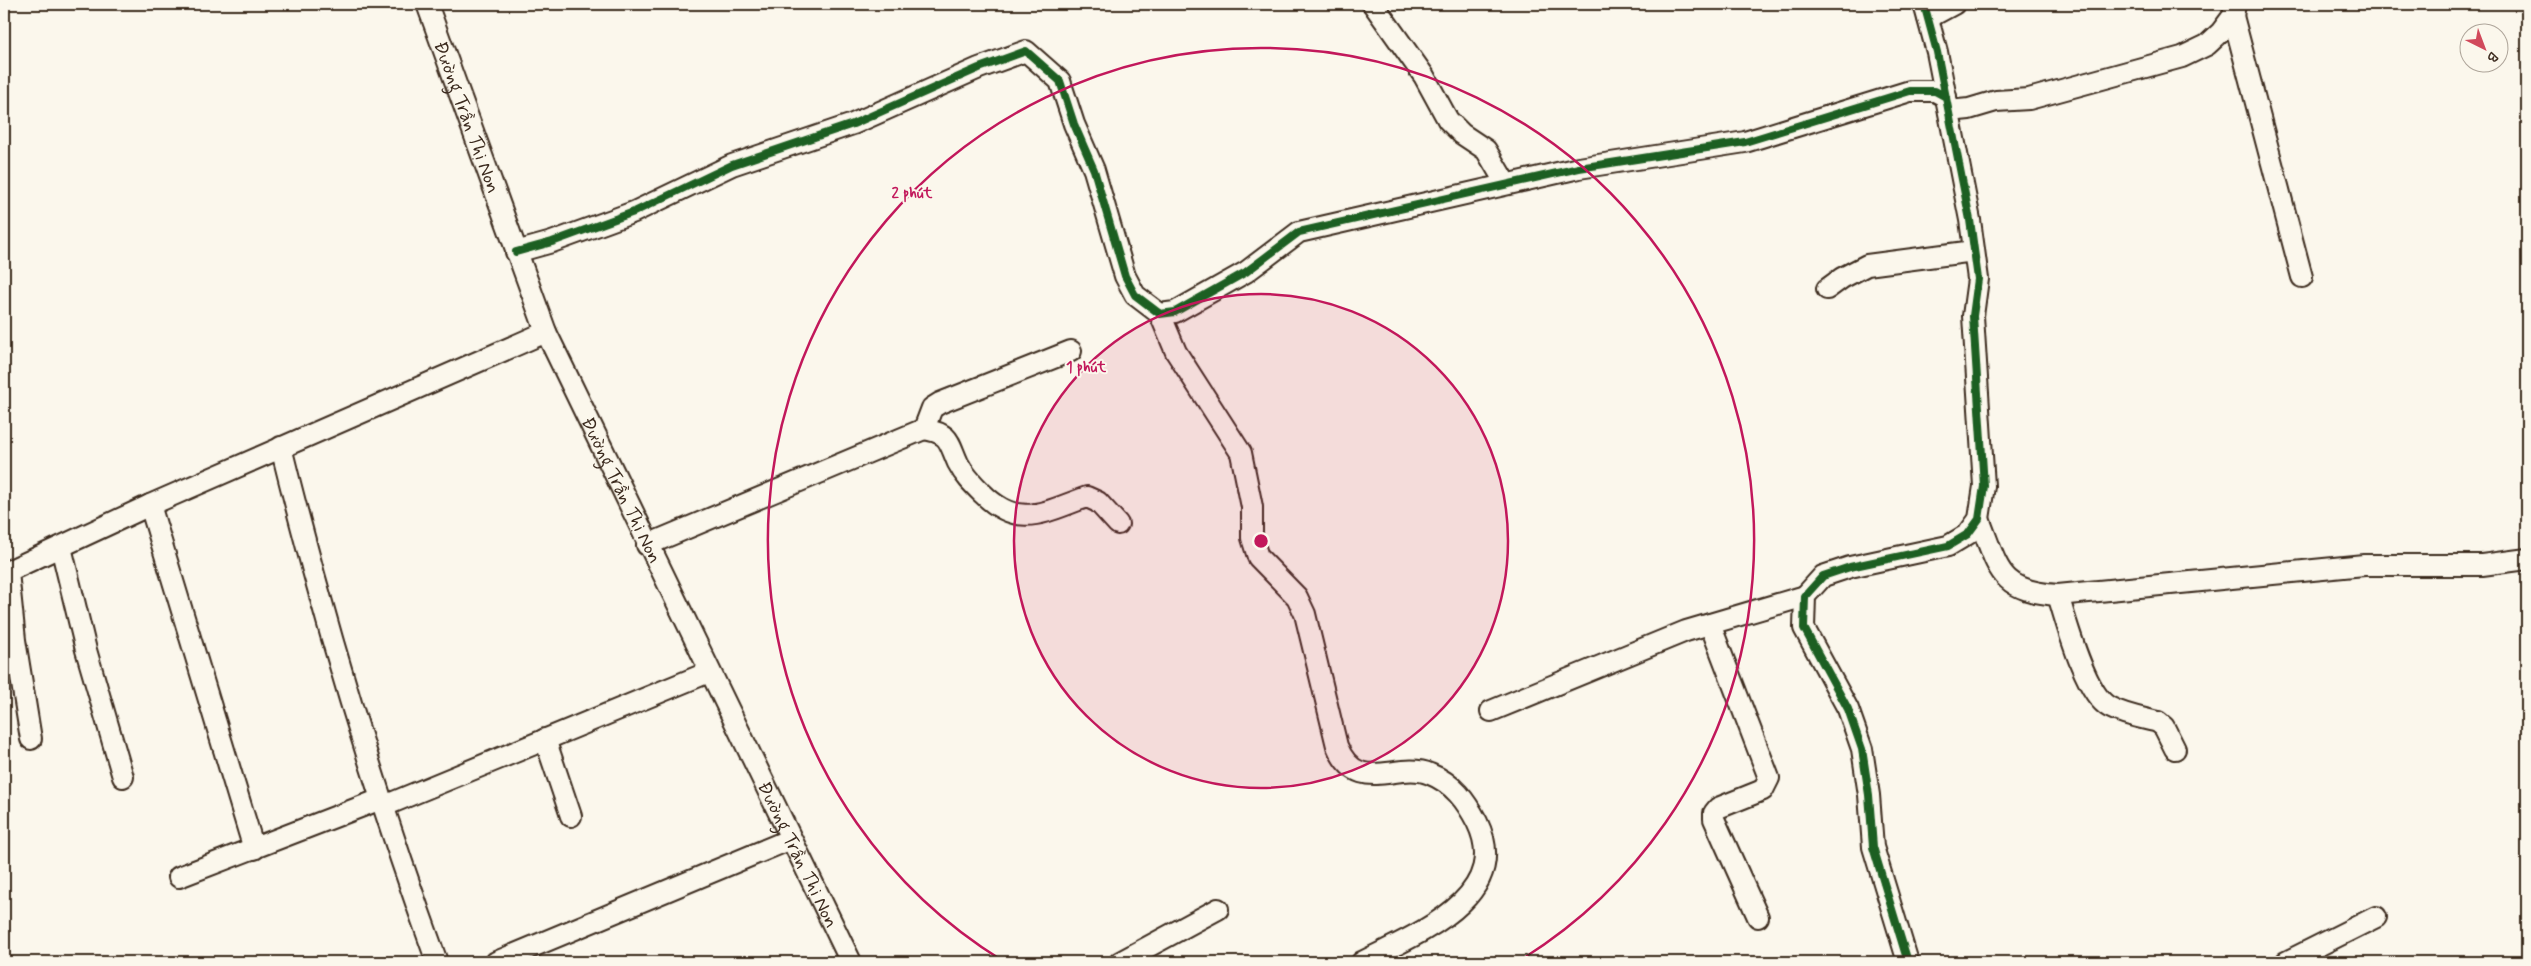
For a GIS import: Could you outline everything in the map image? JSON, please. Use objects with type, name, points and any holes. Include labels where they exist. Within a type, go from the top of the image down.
[{"type":"street","name":"Đường Trần Thị Non","points":[[427,4],[546,332],[851,962]]},
{"type":"street","points":[[1373,4],[1424,76],[1448,120],[1462,134],[1486,150],[1506,184]]},
{"type":"street","points":[[1491,711],[1686,630],[1805,596],[1823,576],[1850,567],[1948,546],[1968,534],[1979,519],[1984,486],[1973,342],[1973,316],[1978,279],[1948,104],[1926,11],[1954,4]]},
{"type":"street","points":[[1160,314],[1175,312],[1246,272],[1299,232],[1506,184],[1641,157],[1745,142],[1910,91],[1935,91],[1948,104],[1969,109],[1996,101],[2029,99],[2182,57],[2207,45],[2234,10]]},
{"type":"street","points":[[2234,10],[2302,277]]},
{"type":"street","points":[[516,252],[552,242],[634,212],[732,165],[853,124],[979,68],[1026,51],[1060,81],[1074,124],[1094,170],[1125,276],[1135,295],[1160,314],[1176,352],[1240,453],[1252,507],[1252,538],[1258,557],[1297,597],[1306,614],[1337,746],[1343,760],[1356,769],[1371,775],[1428,773],[1450,784],[1470,810],[1482,833],[1485,854],[1483,874],[1471,895],[1445,916],[1362,962]]},
{"type":"street","points":[[1827,289],[1867,264],[1974,250]]},
{"type":"street","points":[[31,739],[6,572],[150,505],[546,332]]},
{"type":"street","points":[[924,429],[932,408],[940,403],[1071,351]]},
{"type":"street","points":[[648,545],[924,429],[940,432],[950,440],[958,464],[966,477],[991,502],[1014,514],[1043,513],[1087,497],[1098,502],[1118,524]]},
{"type":"street","points":[[281,447],[311,570],[382,803],[437,962]]},
{"type":"street","points":[[150,505],[254,849]]},
{"type":"street","points":[[1979,519],[2002,574],[2019,588],[2038,594],[2058,595],[2364,565],[2482,565],[2527,559]]},
{"type":"street","points":[[60,547],[86,650],[123,777]]},
{"type":"street","points":[[2058,595],[2074,646],[2086,676],[2098,696],[2108,706],[2158,722],[2164,727],[2175,749]]},
{"type":"street","points":[[1805,596],[1804,628],[1848,709],[1862,750],[1869,795],[1873,847],[1908,962]]},
{"type":"street","points":[[1710,624],[1769,778],[1763,790],[1714,812],[1714,818],[1758,917]]},
{"type":"street","points":[[179,876],[382,803],[709,672]]},
{"type":"street","points":[[545,739],[571,816]]},
{"type":"street","points":[[496,962],[791,839]]},
{"type":"street","points":[[1120,962],[1218,909]]},
{"type":"street","points":[[2286,962],[2376,917]]},
{"type":"cycle path","points":[[1908,962],[1873,847],[1869,795],[1862,749],[1848,709],[1804,628],[1805,596],[1823,576],[1850,567],[1948,546],[1968,534],[1979,519],[1984,486],[1973,316],[1978,279],[1970,220],[1937,52],[1924,4]]},
{"type":"cycle path","points":[[516,252],[552,242],[634,212],[732,165],[853,124],[979,68],[1026,51],[1060,81],[1074,124],[1094,170],[1125,276],[1135,295],[1160,314],[1175,312],[1246,272],[1299,232],[1579,168],[1745,142],[1910,91],[1935,91],[1946,97]]}]
